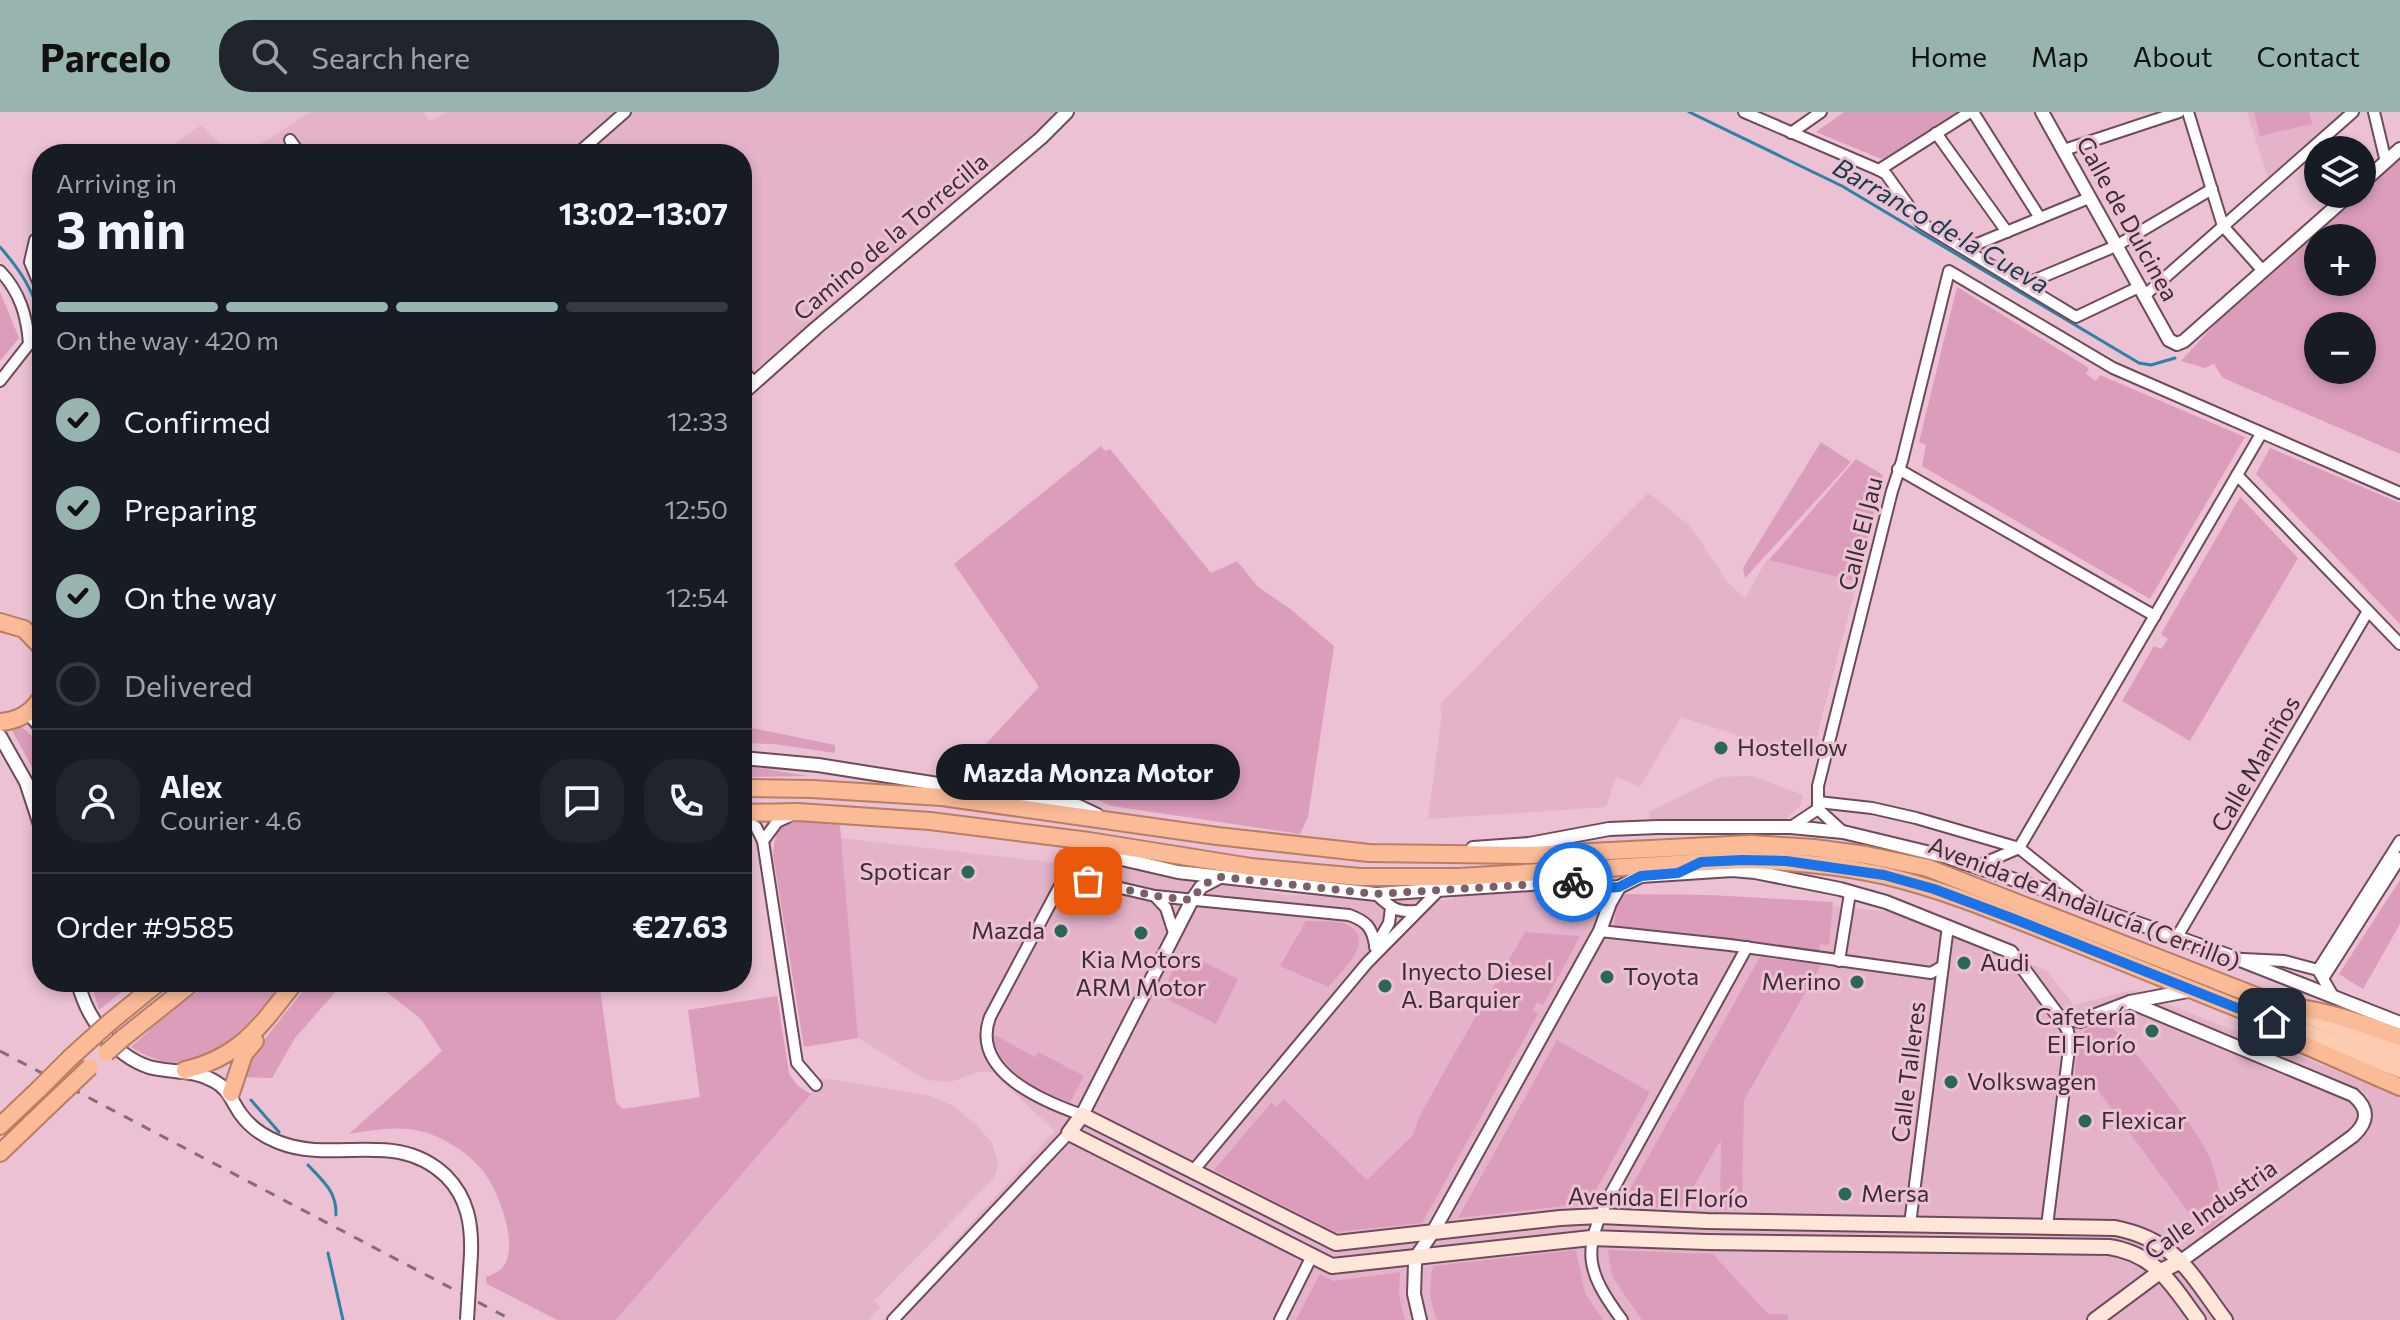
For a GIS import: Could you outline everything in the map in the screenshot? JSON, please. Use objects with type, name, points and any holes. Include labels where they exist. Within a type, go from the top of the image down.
[{"type":"highway","points":[[4,621],[32,635]]},
{"type":"highway","points":[[0,722],[19,718],[32,707]]},
{"type":"highway","name":"Avenida de Andalucía (Cerrillo)","points":[[752,788],[942,797],[1305,847],[1435,856],[1587,872]]},
{"type":"highway","name":"Avenida de Andalucía (Cerrillo)","points":[[752,815],[798,812],[930,821],[1089,841],[1251,867],[1360,877],[1629,871],[1701,862],[1786,861],[1884,875],[1948,894],[2272,1022],[2300,1043],[2400,1087]]},
{"type":"highway","name":"Avenida de Andalucía (Cerrillo)","points":[[1629,871],[1737,844],[1814,848],[1928,868],[2279,1005],[2338,1014],[2400,1037]]},
{"type":"highway","points":[[0,1126],[70,1058],[147,992]]},
{"type":"highway","points":[[0,1153],[90,1067],[180,992]]},
{"type":"highway","points":[[185,1070],[217,1061],[248,1040],[287,992]]},
{"type":"highway","points":[[231,1093],[244,1054],[255,1041],[262,1025]]},
{"type":"main road","name":"Avenida de Andalucía (Cerrillo)","points":[[2279,1005],[2400,1053]]},
{"type":"main road","name":"Avenida de Andalucía (Cerrillo)","points":[[2272,1022],[2400,1069]]},
{"type":"main road","points":[[1069,1133],[1082,1115]]},
{"type":"main road","name":"Avenida El Florío","points":[[1082,1115],[1336,1243],[1600,1216],[1707,1221],[2115,1228],[2139,1233],[2170,1250],[2225,1320]]},
{"type":"main road","name":"Avenida El Florío","points":[[1069,1133],[1332,1266],[1591,1238],[1909,1246],[2109,1247],[2141,1256],[2161,1271],[2198,1320]]},
{"type":"main road","points":[[1183,1191],[1193,1171]]},
{"type":"main road","points":[[1909,1246],[1910,1224]]},
{"type":"main road","points":[[2045,1247],[2047,1226]]},
{"type":"main road","points":[[1311,1258],[1322,1238]]},
{"type":"main road","name":"Calle Industria","points":[[2095,1320],[2161,1271],[2181,1261]]},
{"type":"street","points":[[588,144],[625,112]]},
{"type":"street","name":"Camino de la Torrecilla","points":[[754,383],[1041,138],[1067,112]]},
{"type":"street","points":[[1744,112],[1886,174],[1921,223],[2076,317],[2141,291],[2223,226],[2353,112]]},
{"type":"street","points":[[1791,133],[1821,112]]},
{"type":"street","points":[[1879,170],[1972,112],[2040,218]]},
{"type":"street","name":"Calle de Dulcinea","points":[[2042,112],[2169,340],[2177,344],[2184,341],[2263,271]]},
{"type":"street","points":[[2064,150],[2179,112]]},
{"type":"street","points":[[2188,112],[2223,226],[2263,271],[2334,208]]},
{"type":"street","points":[[2374,112],[2386,162]]},
{"type":"street","points":[[1936,133],[2007,232]]},
{"type":"street","points":[[290,140],[293,144]]},
{"type":"street","points":[[2376,171],[2400,149]]},
{"type":"street","points":[[2023,285],[2116,246],[2212,189]]},
{"type":"street","points":[[1965,249],[2089,198]]},
{"type":"street","points":[[0,271],[19,295],[28,325],[29,344],[0,381]]},
{"type":"street","name":"Calle El Jau","points":[[1818,806],[1818,786],[1949,271],[2113,368],[2261,434]]},
{"type":"street","points":[[1977,866],[2019,848],[2261,434],[2400,493]]},
{"type":"street","points":[[1898,469],[2155,616]]},
{"type":"street","points":[[2237,475],[2400,644]]},
{"type":"street","name":"Calle Maniños","points":[[2177,937],[2368,611]]},
{"type":"street","points":[[27,713],[32,719]]},
{"type":"street","points":[[0,736],[26,782],[32,800]]},
{"type":"street","points":[[752,759],[818,765],[1078,806],[1105,818]]},
{"type":"street","points":[[1818,806],[1843,832]]},
{"type":"street","points":[[1791,827],[1818,806],[1872,808],[2019,848],[2091,906]]},
{"type":"street","points":[[763,841],[777,822],[798,812]]},
{"type":"street","points":[[752,824],[763,841],[797,1063],[816,1085]]},
{"type":"street","name":"Avenida de Andalucía (Cerrillo)","points":[[1435,856],[1467,848],[1529,844],[1621,829],[1791,827],[1843,832],[1977,866],[2235,958],[2400,1023]]},
{"type":"street","points":[[1420,1320],[1414,1294],[1416,1257],[1433,1232],[1600,931],[1604,917],[1629,871],[1628,836],[1621,829]]},
{"type":"street","points":[[1591,833],[1587,872],[1604,917]]},
{"type":"street","points":[[1991,840],[1994,857]]},
{"type":"street","name":"Avenida de Andalucía (Cerrillo)","points":[[1089,841],[1113,857],[1178,872],[1376,894],[1587,872],[1629,871],[1641,876],[1755,872],[1840,889],[1886,902],[2011,952],[2059,1017]]},
{"type":"street","points":[[2321,974],[2400,841]]},
{"type":"street","points":[[1918,850],[1962,880]]},
{"type":"street","points":[[2321,974],[2400,858]]},
{"type":"street","points":[[1678,873],[1701,862]]},
{"type":"street","points":[[1251,867],[1282,885]]},
{"type":"street","points":[[1178,872],[1187,883],[1192,900]]},
{"type":"street","points":[[1221,877],[1201,887],[1192,900],[1082,1115],[1049,1103],[999,1069],[987,1050],[986,1027],[1064,878],[1069,876],[1155,896],[1192,900],[1349,915],[1362,920],[1372,930],[1375,945]]},
{"type":"street","points":[[1193,1171],[1367,963],[1440,889]]},
{"type":"street","points":[[1839,961],[1850,893]]},
{"type":"street","points":[[1376,894],[1391,908],[1403,912],[1416,911]]},
{"type":"street","points":[[1155,896],[1166,908],[1174,933]]},
{"type":"street","points":[[1367,963],[1389,923],[1391,908]]},
{"type":"street","name":"Calle Talleres","points":[[1910,1224],[1948,926]]},
{"type":"street","points":[[1600,931],[1747,947],[1931,973],[1943,966]]},
{"type":"street","points":[[1622,1320],[1599,1285],[1591,1256],[1591,1238],[1600,1216],[1747,947]]},
{"type":"street","points":[[2235,958],[2284,961],[2321,974],[2333,996]]},
{"type":"street","points":[[2059,1017],[2080,1021],[2130,1002],[2193,990]]},
{"type":"street","points":[[82,992],[90,1015],[108,1039],[132,1059],[149,1067],[185,1070],[213,1080],[231,1093],[242,1116],[256,1130],[277,1142],[322,1150],[402,1151],[436,1167],[451,1181],[467,1211],[471,1229],[467,1320]]},
{"type":"street","name":"Calle Industria","points":[[2130,1002],[2353,1095],[2363,1104],[2366,1117],[2361,1129],[2353,1136],[2181,1261]]},
{"type":"street","points":[[2047,1226],[2070,1041],[2059,1017]]},
{"type":"street","points":[[893,1320],[1069,1133]]},
{"type":"street","points":[[1280,1320],[1311,1258]]},
{"type":"shaded area","points":[[310,112],[424,112],[430,121],[446,112],[1059,112],[1037,136],[847,292],[752,379],[752,144],[260,144]]},
{"type":"shaded area","points":[[1844,112],[1962,112],[1886,161],[1816,132]]},
{"type":"shaded area","points":[[2247,112],[2343,112],[2316,136],[2304,136],[2304,146],[2268,178]]},
{"type":"shaded area","points":[[2254,112],[2309,112],[2312,124],[2260,136]]},
{"type":"shaded area","points":[[201,125],[220,144],[175,144]]},
{"type":"shaded area","points":[[2400,159],[2400,454],[2223,378],[2214,364],[2205,368],[2181,361],[2217,322],[2304,242],[2304,296],[2376,296],[2376,224],[2325,224],[2343,208],[2376,208],[2376,180]]},
{"type":"shaded area","points":[[1957,287],[2089,368],[2086,374],[2096,381],[2100,375],[2245,437],[2150,599],[1922,466],[1926,445],[1919,442]]},
{"type":"shaded area","points":[[0,292],[19,338],[0,361]]},
{"type":"shaded area","points":[[1821,442],[1851,462],[1745,578],[1743,568]]},
{"type":"shaded area","points":[[1101,446],[1105,451],[1110,449],[1211,573],[1237,561],[1258,587],[1289,608],[1334,646],[1308,817],[1300,834],[1112,806],[1077,792],[994,780],[968,763],[1039,687],[954,564]]},
{"type":"shaded area","points":[[2270,448],[2400,503],[2400,624],[2256,474]]},
{"type":"shaded area","points":[[1856,459],[1883,475],[1857,582],[1769,560]]},
{"type":"shaded area","points":[[1648,493],[1690,526],[1728,583],[1745,598],[1767,559],[1857,582],[1811,759],[1681,717],[1640,787],[1616,777],[1606,807],[1428,819],[1443,701]]},
{"type":"shaded area","points":[[2240,497],[2298,558],[2190,741],[2122,701],[2154,646],[2161,649],[2168,639],[2161,634]]},
{"type":"shaded area","points":[[22,727],[32,736],[32,767],[12,730]]},
{"type":"shaded area","points":[[752,728],[835,745],[835,753],[752,743]]},
{"type":"shaded area","points":[[752,767],[808,776],[752,777]]},
{"type":"shaded area","points":[[1752,776],[1803,795],[1800,807],[1782,821],[1649,823],[1649,812],[1720,777]]},
{"type":"shaded area","points":[[808,821],[840,825],[858,1038],[804,1047],[773,855],[780,828],[790,823]]},
{"type":"shaded area","points":[[841,838],[1057,863],[1059,849],[1083,852],[1115,864],[1284,895],[1453,900],[1455,893],[1560,886],[1569,893],[1569,899],[1629,898],[1833,906],[1894,912],[2046,970],[2074,1005],[2132,990],[2400,1096],[2400,1320],[883,1320],[1055,1131],[992,1072],[977,1072],[951,1082],[926,1080],[858,1038]]},
{"type":"shaded area","points":[[2400,880],[2400,924],[2363,989],[2339,974]]},
{"type":"shaded area","points":[[1622,894],[1833,902],[1829,945],[1820,944],[1819,951],[1614,926],[1617,904]]},
{"type":"shaded area","points":[[1306,921],[1345,924],[1355,930],[1359,937],[1354,955],[1328,987],[1280,966]]},
{"type":"shaded area","points":[[1525,932],[1580,936],[1543,1005],[1537,1002],[1533,1010],[1538,1014],[1422,1223],[1335,1232],[1214,1170],[1271,1103],[1276,1107],[1284,1099],[1367,1180],[1413,1135],[1419,1117]]},
{"type":"shaded area","points":[[1182,951],[1238,979],[1216,1024],[1161,996]]},
{"type":"shaded area","points":[[1760,957],[1821,965],[1744,1100],[1742,1210],[1720,1210],[1721,1140],[1680,1209],[1626,1206],[1623,1202]]},
{"type":"shaded area","points":[[94,992],[122,992],[99,1010]]},
{"type":"shaded area","points":[[198,992],[275,992],[236,1036],[199,1059],[178,1063],[156,1059],[131,1047],[174,1008]]},
{"type":"shaded area","points":[[302,992],[335,992],[295,1038],[272,1078],[243,1077],[245,1064]]},
{"type":"shaded area","points":[[387,992],[600,992],[616,1102],[623,1109],[700,1097],[688,1010],[777,996],[789,1074],[798,1086],[811,1094],[616,1320],[557,1320],[487,1284],[486,1277],[501,1269],[507,1259],[508,1233],[495,1191],[472,1160],[447,1142],[423,1132],[391,1128],[349,1134],[442,1051],[421,1019]]},
{"type":"shaded area","points":[[2103,1019],[2163,1088],[2194,1131],[2212,1163],[2224,1217],[2204,1233],[2094,1085],[2074,1083],[2081,1037],[2093,1024]]},
{"type":"shaded area","points":[[993,1034],[1035,1057],[1038,1052],[1084,1076],[1070,1102],[1021,1078],[1002,1058]]},
{"type":"shaded area","points":[[1557,1040],[1650,1092],[1589,1203],[1458,1218]]},
{"type":"shaded area","points":[[821,1078],[927,1095],[951,1105],[976,1124],[992,1143],[998,1164],[994,1178],[874,1301],[880,1307],[869,1320],[616,1320],[811,1094]]},
{"type":"shaded area","points":[[1576,1250],[1585,1293],[1603,1320],[1437,1320],[1430,1293],[1433,1266]]},
{"type":"shaded area","points":[[1608,1250],[1713,1254],[1768,1314],[1788,1314],[1788,1320],[1642,1320],[1612,1276]]},
{"type":"shaded area","points":[[1400,1272],[1399,1295],[1405,1320],[1296,1320],[1320,1274],[1333,1281]]},
{"type":"waterway","name":"Barranco de la Cueva","points":[[1689,112],[1842,186],[2139,363],[2151,365],[2175,358]]},
{"type":"waterway","points":[[0,247],[26,281],[32,294]]},
{"type":"waterway","points":[[251,1100],[279,1132]]},
{"type":"waterway","points":[[308,1165],[332,1193],[336,1215]]},
{"type":"waterway","points":[[328,1253],[343,1320]]},
{"type":"railway","points":[[0,1051],[512,1320]]},
{"type":"way so far","points":[[1088,881],[1155,896],[1192,900],[1201,887],[1221,877],[1376,894],[1573,882]]},
{"type":"place","name":"Hostellow","points":[[1721,748]]},
{"type":"place","name":"Spoticar","points":[[968,872]]},
{"type":"place","name":"Mazda Monza Motor","points":[[1088,881]]},
{"type":"place","name":"Mazda","points":[[1061,931]]},
{"type":"place","name":"Kia Motors ARM Motor","points":[[1141,933]]},
{"type":"place","name":"Audi","points":[[1964,963]]},
{"type":"place","name":"Toyota","points":[[1607,977]]},
{"type":"place","name":"Merino","points":[[1857,982]]},
{"type":"place","name":"Inyecto Diesel A. Barquier","points":[[1385,986]]},
{"type":"place","name":"Cafetería El Florío","points":[[2152,1031]]},
{"type":"place","name":"Volkswagen","points":[[1951,1082]]},
{"type":"place","name":"Flexicar","points":[[2085,1121]]},
{"type":"place","name":"Mersa","points":[[1845,1194]]},
{"type":"route","points":[[1573,882],[1619,887],[1641,876],[1678,873],[1701,862],[1742,860],[1786,861],[1884,875],[1934,889],[2014,919],[2272,1022]]}]
